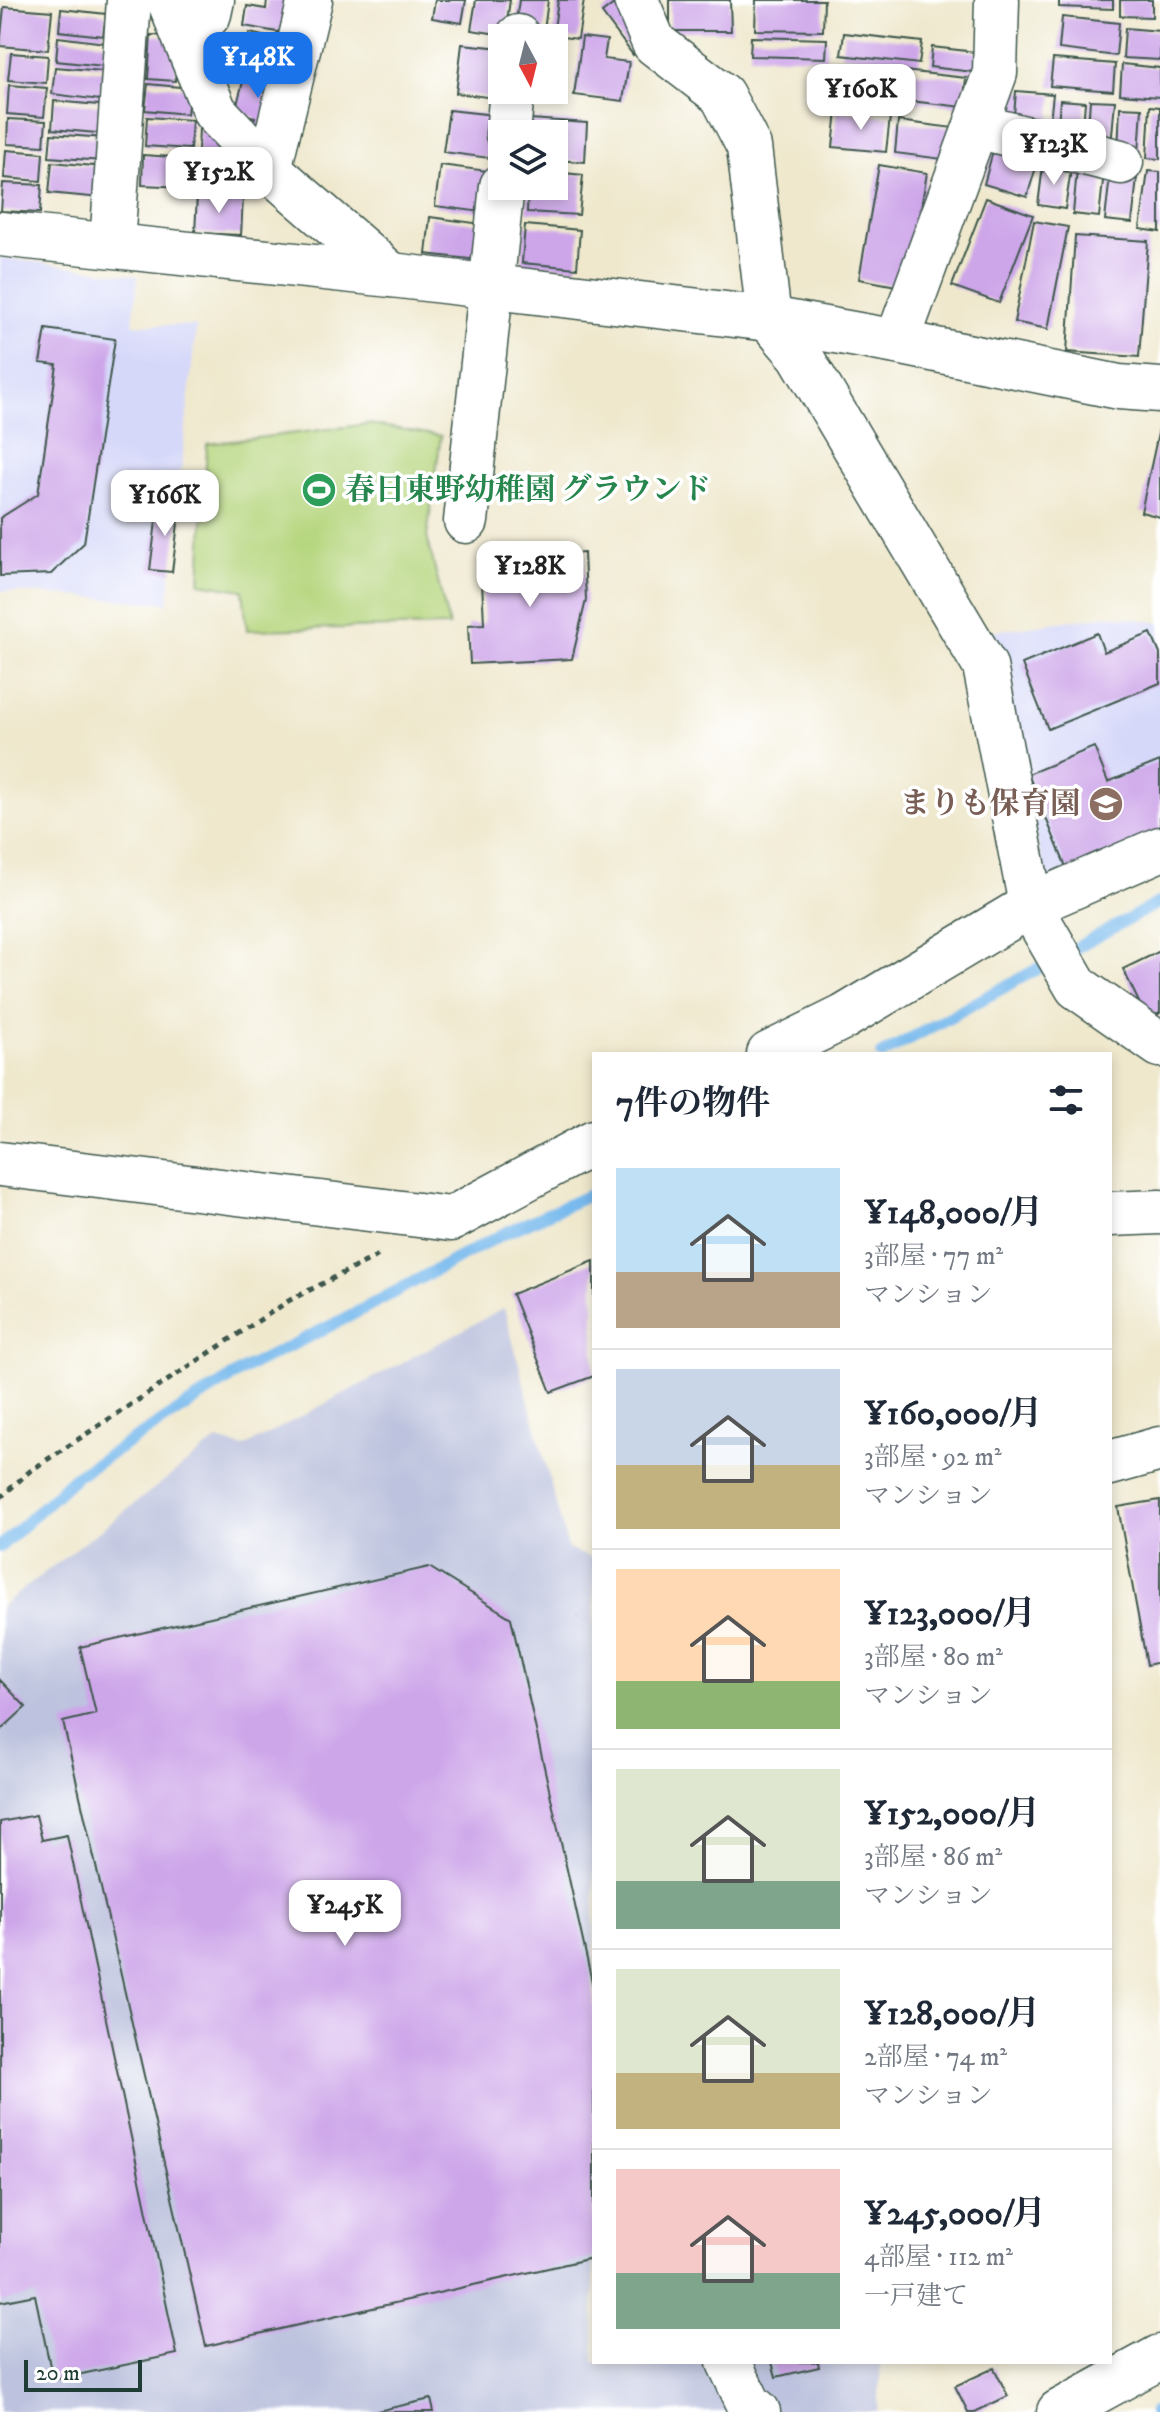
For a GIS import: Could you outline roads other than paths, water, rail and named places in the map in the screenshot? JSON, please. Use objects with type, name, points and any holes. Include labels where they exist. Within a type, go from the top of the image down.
[{"type":"street","points":[[112,245],[129,0]]},
{"type":"street","points":[[169,0],[215,112],[269,169],[391,275]]},
{"type":"street","points":[[186,41],[209,14],[212,0]]},
{"type":"street","points":[[269,169],[310,0]]},
{"type":"street","points":[[636,0],[654,43],[722,95],[749,147],[769,319],[800,355],[985,666],[1035,914],[1077,987],[1160,1045]]},
{"type":"street","points":[[897,342],[995,73],[997,0]]},
{"type":"street","points":[[976,126],[1121,162]]},
{"type":"street","points":[[466,521],[501,200]]},
{"type":"street","points":[[0,234],[769,319],[1119,387],[1160,390]]},
{"type":"street","points":[[773,1052],[1160,849]]},
{"type":"street","points":[[0,1164],[451,1219],[592,1143]]},
{"type":"street","points":[[1112,1214],[1160,1212]]},
{"type":"street","points":[[1112,1462],[1160,1449]]},
{"type":"street","points":[[1059,2412],[1160,2357]]},
{"type":"street","points":[[730,2364],[749,2404],[758,2412]]},
{"type":"waterway","points":[[886,1052],[1160,902]]},
{"type":"waterway","points":[[0,1547],[76,1476],[246,1368],[505,1233],[592,1194]]},
{"type":"waterway","points":[[1154,2412],[1160,2409]]},
{"type":"place","name":"春日東野幼稚園 グラウンド","points":[[319,490]]},
{"type":"place","name":"まりも保育園","points":[[1106,804]]}]
